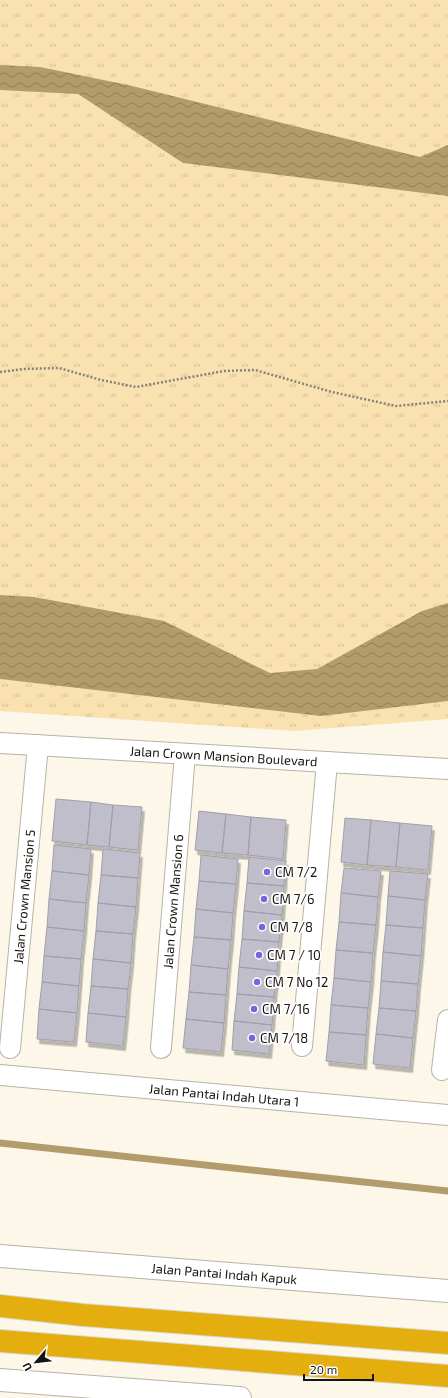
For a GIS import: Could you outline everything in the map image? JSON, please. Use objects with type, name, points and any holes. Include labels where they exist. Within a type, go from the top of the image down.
[{"type":"highway","points":[[0,1306],[84,1315],[448,1343]]},
{"type":"highway","points":[[0,1341],[448,1376]]},
{"type":"main road","name":"Jalan Pantai Indah Kapuk","points":[[0,1256],[448,1291]]},
{"type":"main road","points":[[0,1380],[240,1398]]},
{"type":"street","name":"Jalan Crown Mansion Boulevard","points":[[0,743],[448,770]]},
{"type":"street","name":"Jalan Crown Mansion 5","points":[[10,1048],[38,745]]},
{"type":"street","name":"Jalan Crown Mansion 6","points":[[161,1048],[185,754]]},
{"type":"street","points":[[302,1046],[327,762]]},
{"type":"street","points":[[442,1070],[448,1020]]},
{"type":"street","name":"Jalan Pantai Indah Utara 1","points":[[0,1075],[448,1115]]},
{"type":"path","points":[[0,372],[23,369],[59,368],[101,380],[136,386],[224,371],[255,370],[332,392],[396,406],[448,402]]},
{"type":"green space","points":[[0,0],[448,0],[448,719],[294,731],[0,711]]},
{"type":"water","points":[[0,65],[40,67],[128,85],[420,157],[448,145],[448,196],[183,163],[78,94],[0,90]]},
{"type":"water","points":[[0,595],[34,597],[164,621],[270,673],[317,669],[422,611],[448,603],[448,701],[321,716],[0,679]]},
{"type":"building","points":[[56,799],[91,802],[87,845],[52,841]]},
{"type":"building","points":[[91,802],[113,805],[109,847],[87,845]]},
{"type":"building","points":[[113,805],[142,807],[138,850],[109,847]]},
{"type":"building","points":[[199,811],[226,814],[222,853],[195,850]]},
{"type":"building","points":[[226,814],[251,817],[248,855],[222,853]]},
{"type":"building","points":[[251,817],[286,820],[283,859],[248,855]]},
{"type":"building","points":[[345,818],[371,820],[367,865],[341,862]]},
{"type":"building","points":[[371,820],[400,823],[396,867],[367,865]]},
{"type":"building","points":[[400,823],[432,826],[428,870],[396,867]]},
{"type":"building","points":[[54,845],[91,849],[89,875],[52,871]]},
{"type":"building","points":[[103,849],[140,853],[138,878],[101,875]]},
{"type":"building","points":[[201,855],[238,859],[236,884],[199,881]]},
{"type":"building","name":"CM 7/2","points":[[249,857],[286,861],[284,886],[247,883]]},
{"type":"building","points":[[344,868],[381,871],[378,897],[341,893]]},
{"type":"building","points":[[52,871],[89,875],[86,903],[49,899]]},
{"type":"building","points":[[390,871],[428,874],[425,900],[388,896]]},
{"type":"building","points":[[101,875],[138,878],[136,907],[98,903]]},
{"type":"building","points":[[199,881],[236,884],[233,913],[196,909]]},
{"type":"building","name":"CM 7/6","points":[[247,883],[284,886],[282,915],[244,911]]},
{"type":"building","points":[[341,893],[378,897],[376,925],[339,922]]},
{"type":"building","points":[[388,896],[425,900],[423,928],[386,925]]},
{"type":"building","points":[[49,899],[86,903],[84,931],[47,927]]},
{"type":"building","points":[[98,903],[136,907],[133,934],[96,931]]},
{"type":"building","points":[[196,909],[233,913],[231,940],[194,937]]},
{"type":"building","name":"CM 7/8","points":[[244,911],[282,915],[279,942],[242,939]]},
{"type":"building","points":[[339,922],[376,925],[373,953],[336,950]]},
{"type":"building","points":[[386,925],[423,928],[421,956],[383,952]]},
{"type":"building","points":[[47,927],[84,931],[81,959],[44,956]]},
{"type":"building","points":[[96,931],[133,934],[131,963],[93,959]]},
{"type":"building","points":[[194,937],[231,940],[228,969],[191,965]]},
{"type":"building","name":"CM 7 / 10","points":[[242,939],[279,942],[277,971],[239,967]]},
{"type":"building","points":[[336,950],[373,953],[371,982],[334,978]]},
{"type":"building","points":[[383,952],[421,956],[418,984],[381,981]]},
{"type":"building","points":[[44,956],[81,959],[79,986],[42,982]]},
{"type":"building","points":[[93,959],[131,963],[128,989],[91,986]]},
{"type":"building","points":[[191,965],[228,969],[226,995],[189,992]]},
{"type":"building","name":"CM 7 No 12","points":[[239,967],[277,971],[274,997],[237,994]]},
{"type":"building","points":[[334,978],[371,982],[368,1008],[331,1005]]},
{"type":"building","points":[[381,981],[418,984],[416,1011],[379,1008]]},
{"type":"building","points":[[42,982],[79,986],[77,1013],[39,1009]]},
{"type":"building","points":[[91,986],[128,989],[126,1017],[88,1013]]},
{"type":"building","points":[[189,992],[226,995],[224,1023],[186,1019]]},
{"type":"building","name":"CM 7/16","points":[[237,994],[274,997],[272,1025],[234,1021]]},
{"type":"building","points":[[331,1005],[368,1008],[366,1035],[329,1032]]},
{"type":"building","points":[[379,1008],[416,1011],[413,1038],[376,1034]]},
{"type":"building","points":[[39,1009],[77,1013],[74,1042],[37,1039]]},
{"type":"building","points":[[88,1013],[126,1017],[123,1046],[86,1042]]},
{"type":"building","points":[[186,1019],[224,1023],[221,1052],[183,1048]]},
{"type":"building","name":"CM 7/18","points":[[234,1021],[272,1025],[269,1054],[232,1050]]},
{"type":"building","points":[[329,1032],[366,1035],[364,1065],[326,1061]]},
{"type":"building","points":[[376,1034],[413,1038],[410,1068],[373,1064]]},
{"type":"waterway","points":[[0,1143],[448,1191]]},
{"type":"place","name":"CM 7/2","points":[[267,872]]},
{"type":"place","name":"CM 7/6","points":[[264,899]]},
{"type":"place","name":"CM 7/8","points":[[262,927]]},
{"type":"place","name":"CM 7 / 10","points":[[259,955]]},
{"type":"place","name":"CM 7 No 12","points":[[257,982]]},
{"type":"place","name":"CM 7/16","points":[[254,1009]]},
{"type":"place","name":"CM 7/18","points":[[252,1038]]}]
